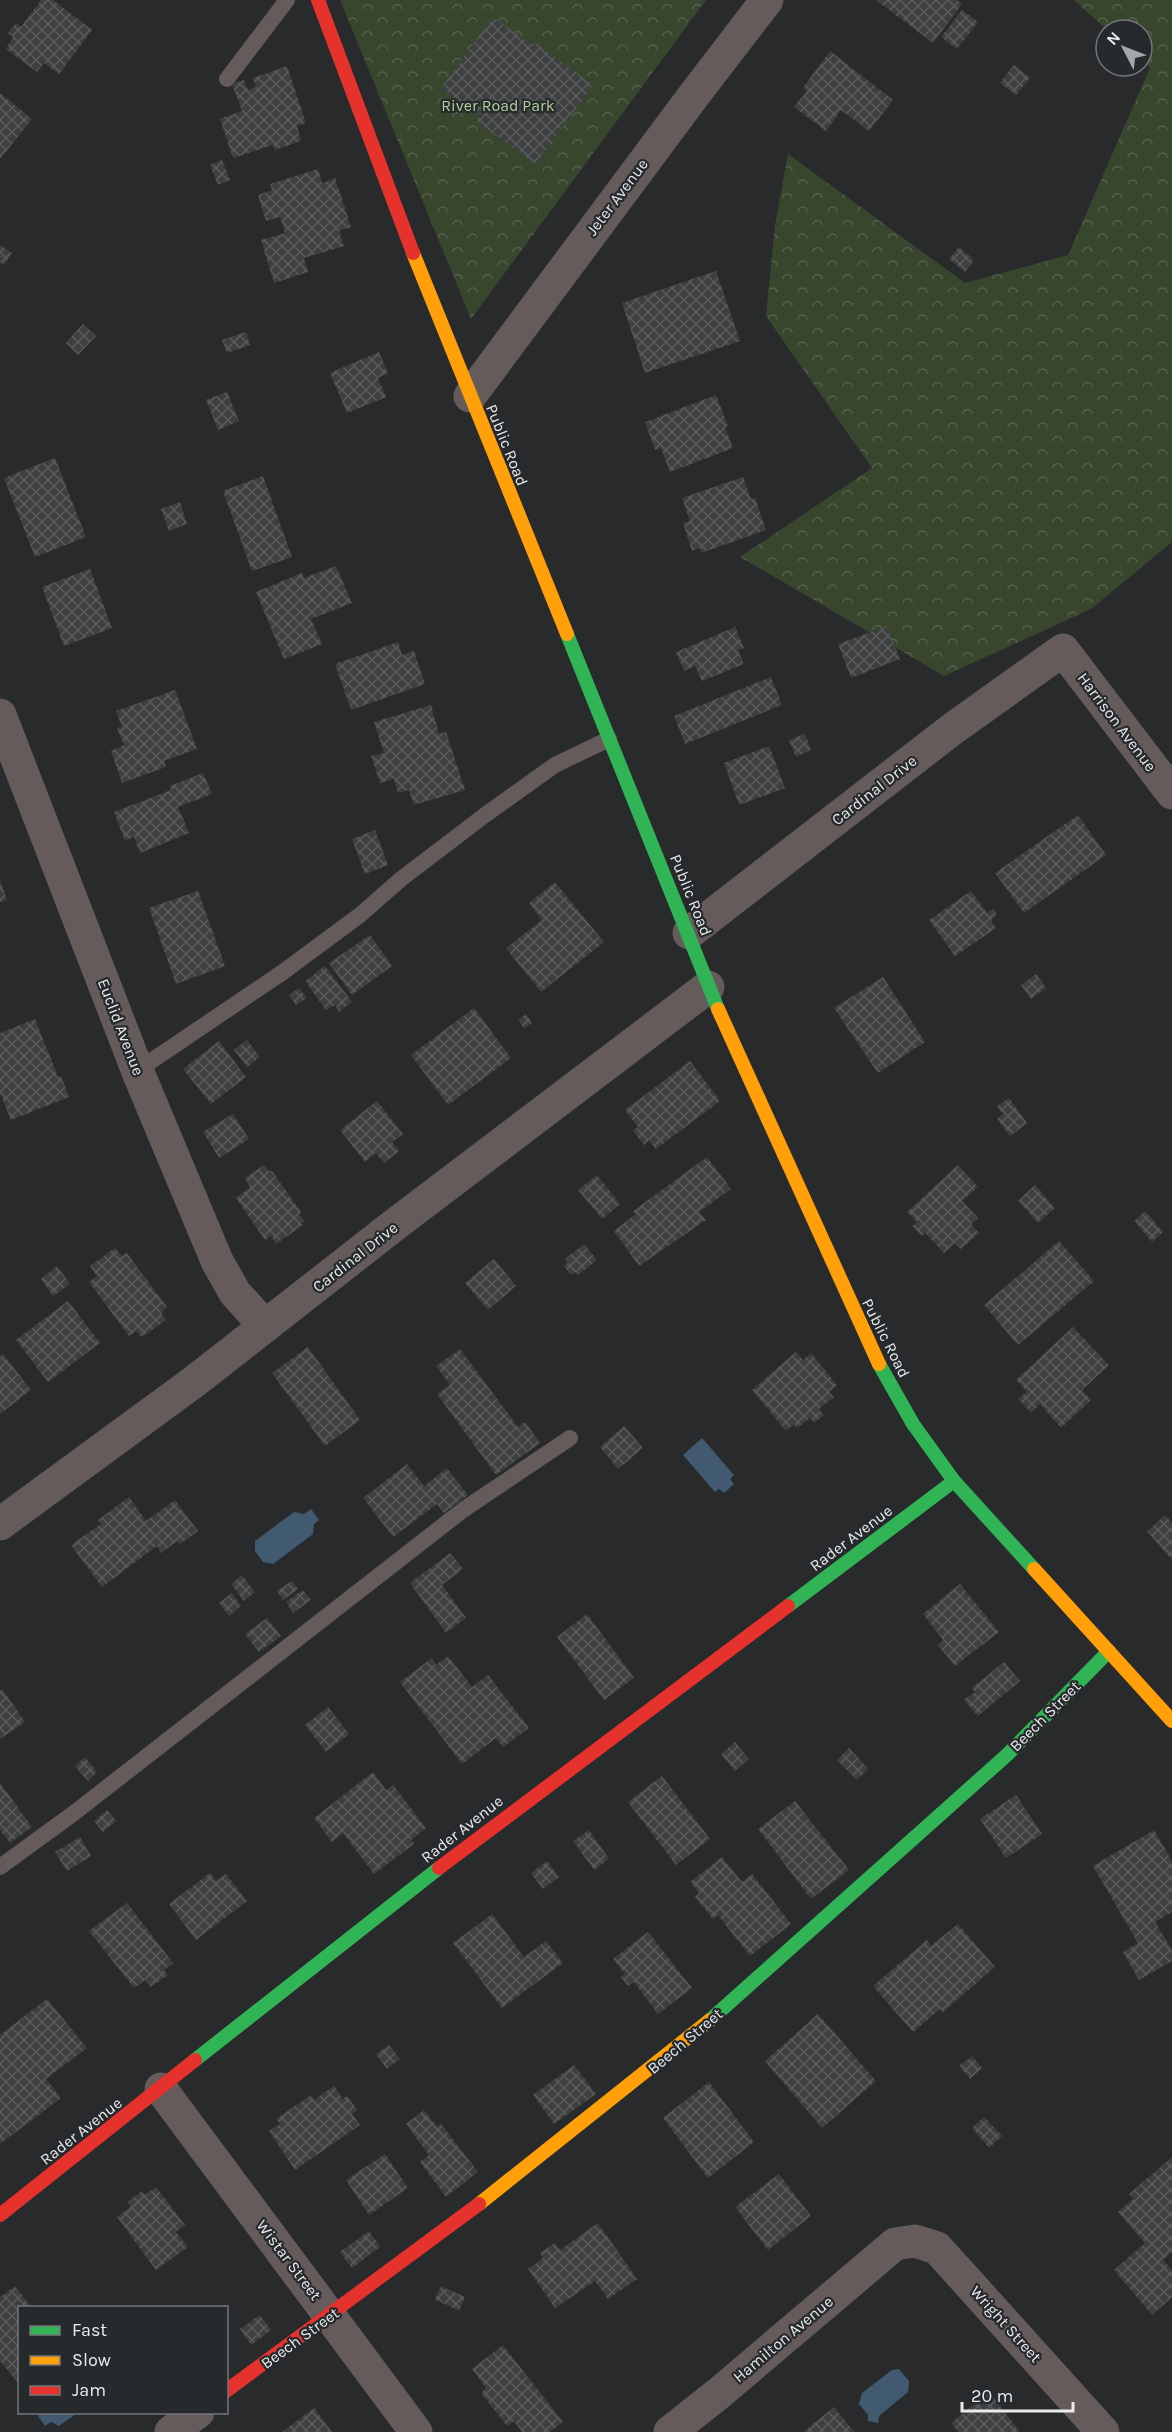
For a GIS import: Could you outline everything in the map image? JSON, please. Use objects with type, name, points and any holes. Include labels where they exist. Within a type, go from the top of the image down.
[{"type":"street","name":"Public Road","points":[[318,0],[426,288],[689,933],[708,987],[871,1351],[913,1424],[954,1481],[1172,1720]]},
{"type":"street","name":"Jeter Avenue","points":[[470,396],[767,0]]},
{"type":"street","name":"Harrison Avenue","points":[[1063,650],[1172,793]]},
{"type":"street","name":"Cardinal Drive","points":[[689,933],[951,730],[1063,650]]},
{"type":"street","name":"Euclid Avenue","points":[[0,715],[138,1070],[217,1261],[234,1293],[265,1326]]},
{"type":"street","name":"Cardinal Drive","points":[[0,1524],[195,1381],[708,987]]},
{"type":"street","name":"Rader Avenue","points":[[0,2215],[445,1863],[954,1481]]},
{"type":"street","name":"Beech Street","points":[[228,2390],[475,2208],[686,2042],[1008,1754],[1109,1651]]},
{"type":"street","name":"Wistar Street","points":[[161,2089],[416,2432]]},
{"type":"street","name":"Wright Street","points":[[895,2244],[915,2241],[937,2248],[1103,2432]]},
{"type":"street","name":"Hamilton Avenue","points":[[670,2432],[895,2244]]},
{"type":"street","points":[[171,2432],[195,2414]]},
{"type":"lane","points":[[227,79],[287,0]]},
{"type":"lane","points":[[138,1070],[283,972],[360,915],[402,879],[485,815],[555,765],[609,739]]},
{"type":"lane","points":[[0,1867],[74,1813],[463,1510],[570,1438]]},
{"type":"green space","name":"River Road Park","points":[[340,0],[706,0],[471,319]]},
{"type":"green space","points":[[1074,0],[1172,0],[1172,542],[1091,609],[944,676],[740,557],[872,468],[766,316],[775,225],[788,154],[965,283],[1068,255],[1146,78],[1154,78],[1154,18],[1094,18]]},
{"type":"water","points":[[702,1438],[734,1475],[730,1479],[734,1484],[724,1493],[719,1489],[715,1492],[683,1455]]},
{"type":"water","points":[[311,1509],[319,1520],[314,1524],[313,1534],[273,1564],[263,1562],[255,1551],[255,1541],[294,1512],[304,1514]]},
{"type":"water","points":[[899,2369],[909,2381],[908,2392],[879,2416],[878,2423],[868,2421],[868,2415],[859,2404],[862,2393],[892,2370]]},
{"type":"water","points":[[41,2414],[76,2414],[59,2426],[51,2422],[45,2426],[38,2416]]},
{"type":"building","points":[[41,0],[53,0],[92,30],[59,74],[44,63],[37,72],[6,49],[13,37],[8,33],[16,23],[21,27]]},
{"type":"building","points":[[876,0],[957,0],[962,4],[933,43]]},
{"type":"building","points":[[962,10],[978,22],[957,49],[941,37]]},
{"type":"building","points":[[493,17],[533,46],[536,43],[593,85],[535,164],[476,121],[479,116],[441,88]]},
{"type":"building","points":[[830,51],[893,100],[869,131],[841,110],[826,131],[794,107],[807,91],[803,88]]},
{"type":"building","points":[[1014,65],[1030,78],[1016,95],[1000,83]]},
{"type":"building","points":[[287,66],[306,123],[297,126],[301,141],[275,150],[273,145],[233,158],[220,119],[242,111],[232,84],[244,80],[248,90],[256,87],[253,78]]},
{"type":"building","points":[[0,93],[32,119],[0,159]]},
{"type":"building","points":[[222,160],[230,180],[218,185],[210,165]]},
{"type":"building","points":[[318,169],[322,183],[335,178],[351,227],[339,231],[344,246],[304,258],[308,272],[274,283],[261,240],[285,233],[280,217],[266,221],[258,195],[272,190],[270,184]]},
{"type":"building","points":[[0,245],[12,253],[4,265],[0,262]]},
{"type":"building","points":[[959,247],[974,260],[965,272],[949,259]]},
{"type":"building","points":[[716,271],[740,341],[645,373],[622,303]]},
{"type":"building","points":[[83,324],[96,336],[78,355],[66,343]]},
{"type":"building","points":[[246,332],[250,345],[227,353],[222,340]]},
{"type":"building","points":[[379,352],[388,373],[378,378],[386,397],[347,413],[330,373]]},
{"type":"building","points":[[227,392],[239,421],[218,430],[206,400]]},
{"type":"building","points":[[716,395],[728,426],[725,427],[733,448],[670,472],[661,448],[655,450],[645,422]]},
{"type":"building","points":[[55,458],[86,537],[35,557],[4,478]]},
{"type":"building","points":[[263,476],[292,557],[252,571],[223,491]]},
{"type":"building","points":[[743,477],[751,499],[755,498],[766,530],[701,553],[700,548],[692,551],[683,523],[690,521],[682,498]]},
{"type":"building","points":[[180,502],[187,524],[169,531],[161,509]]},
{"type":"building","points":[[336,566],[352,603],[311,619],[322,644],[284,659],[256,592],[302,573],[304,578]]},
{"type":"building","points":[[90,569],[112,628],[64,646],[42,587]]},
{"type":"building","points":[[887,626],[900,659],[851,678],[838,644]]},
{"type":"building","points":[[735,627],[744,648],[738,650],[744,664],[702,681],[695,666],[684,671],[676,652]]},
{"type":"building","points":[[398,642],[402,655],[414,651],[425,684],[351,710],[335,664]]},
{"type":"building","points":[[771,677],[782,705],[685,744],[674,716]]},
{"type":"building","points":[[175,690],[197,749],[164,761],[166,767],[122,783],[111,751],[124,745],[117,728],[122,727],[116,711]]},
{"type":"building","points":[[431,705],[439,734],[446,732],[465,790],[414,805],[409,790],[398,793],[394,779],[380,783],[371,756],[384,753],[374,722]]},
{"type":"building","points":[[805,734],[811,750],[796,757],[789,740]]},
{"type":"building","points":[[769,746],[785,788],[739,805],[724,763]]},
{"type":"building","points":[[203,773],[212,794],[178,807],[189,833],[140,853],[134,837],[125,841],[114,812],[171,790],[170,786]]},
{"type":"building","points":[[1078,815],[1106,855],[1024,913],[995,873]]},
{"type":"building","points":[[375,830],[388,865],[365,874],[352,839]]},
{"type":"building","points":[[0,880],[7,900],[0,902]]},
{"type":"building","points":[[555,882],[604,942],[541,992],[506,948],[542,920],[529,903]]},
{"type":"building","points":[[198,891],[225,966],[176,984],[149,908]]},
{"type":"building","points":[[971,891],[987,913],[993,909],[997,915],[991,920],[996,928],[955,956],[929,920]]},
{"type":"building","points":[[370,935],[392,966],[352,995],[329,963]]},
{"type":"building","points":[[325,966],[352,1002],[339,1012],[335,1005],[326,1010],[305,981]]},
{"type":"building","points":[[1036,974],[1046,988],[1031,999],[1021,985]]},
{"type":"building","points":[[883,977],[925,1042],[878,1073],[834,1008]]},
{"type":"building","points":[[299,988],[307,998],[296,1005],[289,995]]},
{"type":"building","points":[[474,1008],[511,1058],[448,1105],[411,1055]]},
{"type":"building","points":[[526,1014],[532,1023],[524,1028],[518,1020]]},
{"type":"building","points":[[35,1019],[58,1077],[61,1076],[69,1097],[11,1120],[0,1093],[0,1033]]},
{"type":"building","points":[[247,1040],[260,1057],[247,1067],[234,1050]]},
{"type":"building","points":[[219,1041],[246,1077],[211,1104],[183,1069]]},
{"type":"building","points":[[690,1061],[720,1101],[656,1149],[649,1140],[644,1145],[633,1131],[638,1127],[625,1110]]},
{"type":"building","points":[[1009,1098],[1027,1123],[1010,1136],[997,1119],[1003,1114],[997,1106]]},
{"type":"building","points":[[377,1101],[403,1134],[392,1142],[399,1151],[384,1163],[376,1153],[365,1162],[340,1130]]},
{"type":"building","points":[[233,1114],[249,1139],[219,1158],[203,1132]]},
{"type":"building","points":[[707,1157],[731,1189],[699,1212],[706,1220],[639,1266],[614,1231],[636,1214],[633,1211]]},
{"type":"building","points":[[264,1165],[270,1172],[272,1171],[301,1212],[299,1214],[304,1221],[300,1223],[303,1225],[276,1244],[271,1236],[265,1240],[236,1198],[250,1187],[245,1178]]},
{"type":"building","points":[[958,1165],[978,1187],[962,1201],[978,1218],[971,1224],[979,1233],[961,1249],[955,1243],[944,1253],[925,1233],[922,1236],[912,1226],[917,1222],[907,1212]]},
{"type":"building","points":[[597,1175],[620,1204],[602,1219],[578,1190]]},
{"type":"building","points":[[1035,1185],[1055,1208],[1038,1223],[1018,1201]]},
{"type":"building","points":[[1145,1211],[1163,1232],[1152,1242],[1134,1221]]},
{"type":"building","points":[[1059,1241],[1094,1281],[1018,1345],[984,1305]]},
{"type":"building","points":[[584,1244],[597,1260],[578,1275],[576,1272],[571,1275],[564,1266],[568,1263],[565,1259]]},
{"type":"building","points":[[115,1248],[122,1256],[127,1253],[167,1307],[161,1313],[166,1320],[142,1337],[136,1331],[129,1336],[89,1282],[97,1276],[90,1266]]},
{"type":"building","points":[[494,1259],[516,1286],[488,1310],[465,1283]]},
{"type":"building","points":[[57,1266],[70,1284],[53,1296],[41,1279]]},
{"type":"building","points":[[68,1301],[100,1343],[48,1382],[16,1340]]},
{"type":"building","points":[[1073,1327],[1109,1365],[1082,1390],[1091,1400],[1061,1428],[1040,1404],[1031,1413],[1018,1399],[1027,1392],[1016,1380]]},
{"type":"building","points":[[308,1347],[360,1420],[325,1446],[272,1373]]},
{"type":"building","points":[[460,1349],[518,1427],[525,1422],[540,1443],[496,1475],[437,1394],[450,1385],[436,1366]]},
{"type":"building","points":[[796,1352],[803,1360],[811,1353],[837,1385],[829,1392],[834,1397],[819,1409],[824,1415],[814,1423],[810,1418],[797,1428],[794,1424],[786,1431],[752,1390]]},
{"type":"building","points":[[3,1354],[31,1390],[0,1414],[0,1357]]},
{"type":"building","points":[[624,1426],[643,1448],[618,1469],[600,1447]]},
{"type":"building","points":[[407,1464],[424,1486],[447,1468],[468,1495],[444,1513],[437,1504],[393,1537],[363,1498]]},
{"type":"building","points":[[129,1497],[146,1521],[175,1500],[198,1531],[179,1545],[177,1541],[161,1553],[157,1546],[102,1587],[71,1545],[101,1524],[98,1520]]},
{"type":"building","points":[[1165,1515],[1172,1523],[1172,1560],[1147,1531]]},
{"type":"building","points":[[450,1553],[463,1569],[442,1585],[466,1618],[446,1633],[410,1583]]},
{"type":"building","points":[[242,1575],[255,1592],[244,1601],[231,1584]]},
{"type":"building","points":[[292,1581],[298,1589],[283,1600],[277,1591]]},
{"type":"building","points":[[960,1584],[999,1632],[955,1666],[938,1645],[943,1640],[923,1614]]},
{"type":"building","points":[[303,1590],[311,1600],[293,1613],[286,1602]]},
{"type":"building","points":[[232,1593],[241,1606],[229,1616],[219,1603]]},
{"type":"building","points":[[587,1614],[634,1678],[604,1700],[557,1637]]},
{"type":"building","points":[[267,1618],[281,1636],[259,1652],[245,1634]]},
{"type":"building","points":[[448,1656],[472,1687],[488,1675],[529,1728],[503,1747],[496,1738],[462,1764],[400,1682],[432,1658],[436,1665]]},
{"type":"building","points":[[1004,1662],[1020,1681],[978,1716],[964,1700],[975,1692],[972,1688]]},
{"type":"building","points":[[3,1690],[25,1722],[0,1739],[0,1691]]},
{"type":"building","points":[[328,1707],[349,1734],[326,1752],[305,1725]]},
{"type":"building","points":[[735,1742],[749,1759],[735,1771],[721,1754]]},
{"type":"building","points":[[849,1748],[868,1769],[857,1780],[837,1760]]},
{"type":"building","points":[[85,1757],[97,1772],[88,1781],[75,1766]]},
{"type":"building","points":[[373,1772],[386,1790],[393,1785],[426,1828],[411,1840],[414,1844],[374,1874],[343,1833],[332,1842],[314,1818]]},
{"type":"building","points":[[662,1776],[710,1839],[676,1865],[628,1802]]},
{"type":"building","points":[[0,1783],[32,1827],[10,1843],[0,1830]]},
{"type":"building","points":[[1016,1795],[1042,1834],[1006,1858],[980,1819]]},
{"type":"building","points":[[795,1801],[849,1870],[811,1899],[758,1829]]},
{"type":"building","points":[[107,1810],[116,1821],[103,1832],[94,1821]]},
{"type":"building","points":[[589,1830],[609,1859],[594,1870],[573,1841]]},
{"type":"building","points":[[1154,1830],[1172,1861],[1172,1912],[1155,1922],[1172,1950],[1172,1961],[1139,1980],[1123,1952],[1138,1943],[1093,1866]]},
{"type":"building","points":[[80,1837],[91,1856],[67,1871],[55,1852]]},
{"type":"building","points":[[722,1857],[742,1882],[752,1874],[791,1924],[750,1956],[718,1915],[713,1919],[695,1897],[699,1893],[690,1882]]},
{"type":"building","points":[[547,1861],[559,1877],[543,1889],[531,1873]]},
{"type":"building","points":[[210,1873],[216,1881],[226,1874],[247,1901],[196,1940],[169,1904]]},
{"type":"building","points":[[127,1903],[173,1963],[164,1970],[168,1975],[151,1987],[145,1980],[134,1988],[89,1931]]},
{"type":"building","points":[[492,1914],[524,1957],[546,1941],[563,1963],[502,2008],[453,1943]]},
{"type":"building","points":[[958,1924],[995,1967],[943,2012],[940,2009],[913,2032],[873,1986],[927,1940],[931,1946]]},
{"type":"building","points":[[648,1932],[692,1988],[658,2014],[634,1982],[628,1986],[621,1977],[625,1974],[613,1959]]},
{"type":"building","points":[[47,1999],[87,2048],[46,2079],[61,2098],[0,2144],[0,2035]]},
{"type":"building","points":[[818,2014],[876,2081],[822,2128],[765,2061]]},
{"type":"building","points":[[389,2045],[400,2059],[387,2069],[376,2054]]},
{"type":"building","points":[[972,2056],[982,2068],[970,2079],[959,2066]]},
{"type":"building","points":[[574,2065],[596,2094],[554,2124],[533,2095]]},
{"type":"building","points":[[709,2082],[754,2142],[708,2178],[663,2118]]},
{"type":"building","points":[[334,2086],[343,2099],[347,2096],[357,2110],[352,2114],[360,2125],[295,2170],[269,2131],[280,2124],[276,2119],[311,2095],[314,2100]]},
{"type":"building","points":[[424,2110],[437,2127],[441,2124],[478,2172],[446,2197],[420,2162],[429,2155],[406,2124]]},
{"type":"building","points":[[984,2117],[1002,2136],[989,2148],[972,2128]]},
{"type":"building","points":[[385,2154],[408,2188],[369,2215],[346,2180]]},
{"type":"building","points":[[1172,2157],[1172,2252],[1163,2260],[1172,2270],[1172,2297],[1152,2315],[1114,2270],[1145,2243],[1118,2212],[1133,2199],[1129,2194]]},
{"type":"building","points":[[779,2174],[811,2216],[768,2250],[735,2207]]},
{"type":"building","points":[[156,2187],[185,2225],[176,2232],[188,2247],[156,2270],[117,2217],[131,2206],[127,2202],[142,2191],[145,2195]]},
{"type":"building","points":[[598,2223],[637,2279],[608,2299],[595,2281],[555,2308],[528,2269],[543,2258],[540,2253],[555,2243],[560,2250]]},
{"type":"building","points":[[369,2231],[380,2247],[352,2268],[340,2252]]},
{"type":"building","points":[[15,2286],[30,2306],[18,2306],[18,2383],[0,2361],[0,2297]]},
{"type":"building","points":[[441,2286],[465,2297],[459,2311],[435,2299]]},
{"type":"building","points":[[260,2315],[271,2330],[251,2345],[240,2329]]},
{"type":"building","points":[[503,2345],[563,2422],[550,2432],[522,2432],[514,2421],[507,2426],[481,2393],[486,2388],[472,2369]]},
{"type":"building","points":[[989,2392],[1020,2432],[958,2432],[951,2423]]},
{"type":"building","points":[[834,2407],[854,2432],[803,2432]]},
{"type":"building","points":[[314,2408],[332,2432],[282,2432]]},
{"type":"traffic: fast","points":[[567,634],[718,1009]]},
{"type":"traffic: fast","points":[[879,1364],[913,1424],[954,1481],[1034,1569]]},
{"type":"traffic: fast","points":[[788,1606],[954,1481]]},
{"type":"traffic: fast","points":[[710,2020],[1008,1754],[1109,1651]]},
{"type":"traffic: fast","points":[[195,2060],[439,1868]]},
{"type":"traffic: slow","points":[[413,253],[567,634]]},
{"type":"traffic: slow","points":[[718,1009],[879,1364]]},
{"type":"traffic: slow","points":[[1034,1569],[1172,1721]]},
{"type":"traffic: slow","points":[[479,2204],[710,2020]]},
{"type":"traffic: jam","points":[[318,0],[413,253]]},
{"type":"traffic: jam","points":[[439,1868],[788,1606]]},
{"type":"traffic: jam","points":[[0,2215],[195,2060]]},
{"type":"traffic: jam","points":[[228,2390],[479,2204]]}]
